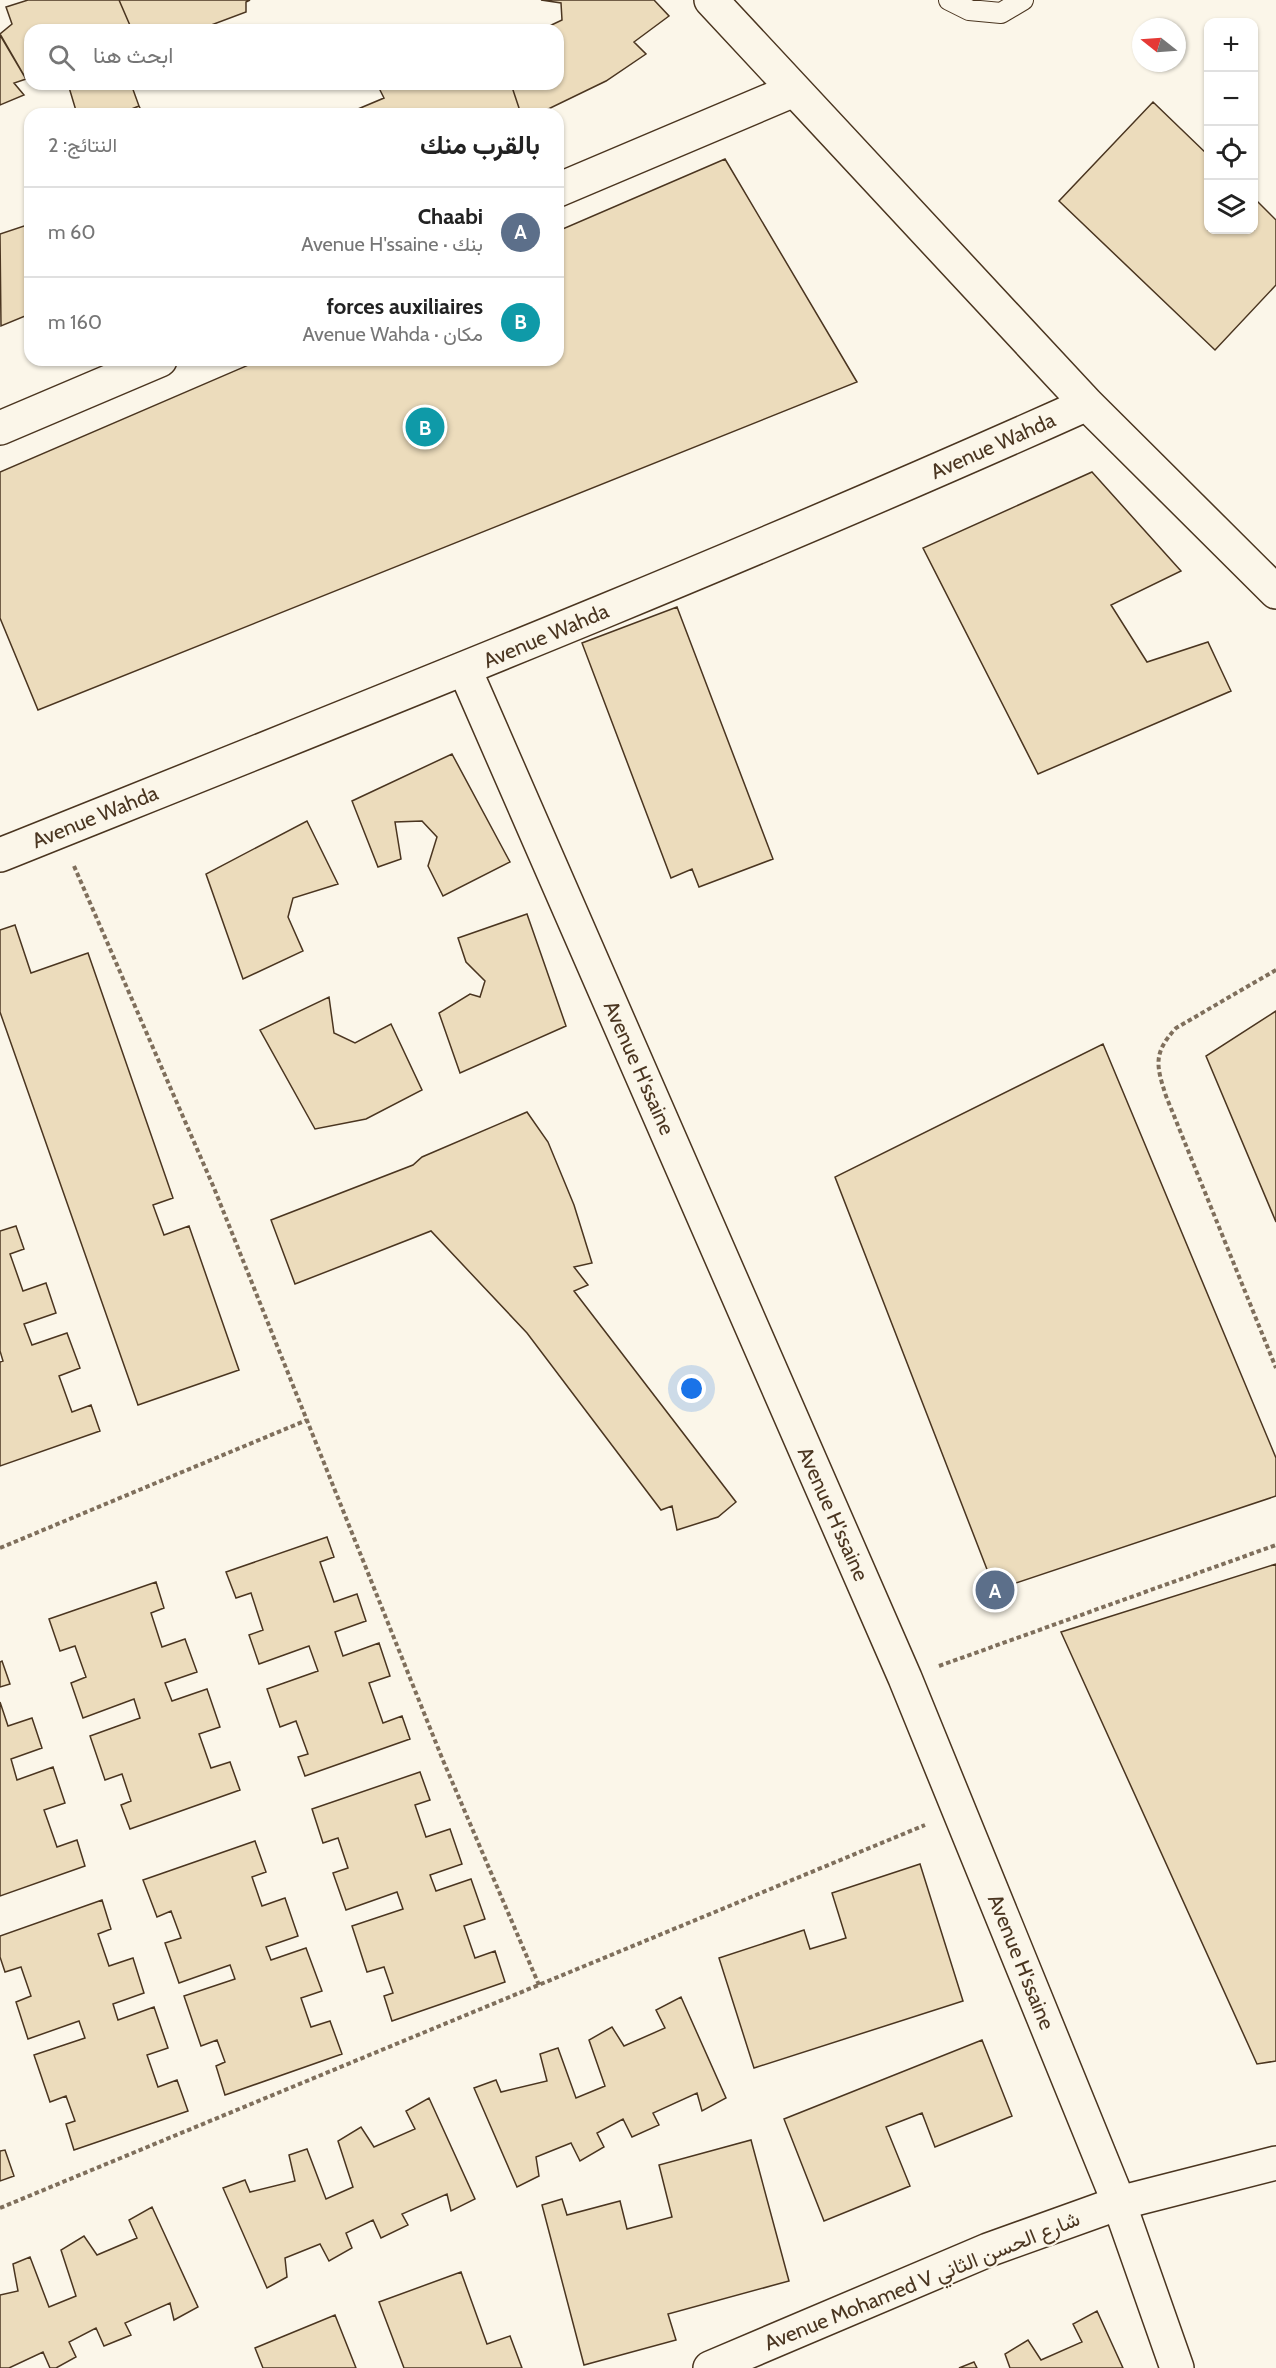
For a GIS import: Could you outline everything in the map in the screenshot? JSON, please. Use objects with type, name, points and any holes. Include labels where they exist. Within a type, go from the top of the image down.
[{"type":"street","points":[[711,0],[1087,404],[1276,592]]},
{"type":"street","points":[[564,187],[794,90]]},
{"type":"street","points":[[0,428],[146,366]]},
{"type":"street","name":"Avenue Wahda","points":[[0,855],[465,670],[918,480],[1087,404]]},
{"type":"street","name":"Avenue H'ssaine","points":[[465,670],[905,1678],[1119,2203],[1177,2368]]},
{"type":"street","name":"Avenue Mohamed V شارع الحسن الثاني","points":[[710,2368],[988,2250],[1119,2203],[1276,2163]]},
{"type":"lane","points":[[949,0],[969,10],[1000,13],[1023,0]]},
{"type":"path","points":[[59,832],[214,1188],[442,1758],[539,1985]]},
{"type":"path","points":[[1276,970],[1176,1028],[1166,1038],[1158,1054],[1157,1068],[1276,1368]]},
{"type":"path","points":[[0,1548],[307,1420]]},
{"type":"path","points":[[905,1678],[1276,1545]]},
{"type":"path","points":[[0,2208],[959,1811]]},
{"type":"building","points":[[28,0],[119,0],[129,24],[24,24],[24,76],[0,34],[12,24],[6,7]]},
{"type":"building","points":[[119,0],[250,0],[246,2],[246,12],[214,24],[129,24]]},
{"type":"building","points":[[541,0],[654,0],[669,16],[634,42],[646,54],[606,81],[550,108],[519,108],[513,90],[564,90],[564,24],[554,24],[562,20],[561,3]]},
{"type":"building","points":[[0,35],[24,76],[24,80],[14,83],[24,95],[0,105]]},
{"type":"building","points":[[70,90],[133,90],[139,106],[134,108],[75,108]]},
{"type":"building","points":[[380,90],[513,90],[519,108],[360,108],[384,98]]},
{"type":"building","points":[[1153,102],[1204,151],[1204,234],[1258,234],[1258,202],[1276,220],[1276,285],[1215,350],[1059,201]]},
{"type":"building","points":[[725,159],[857,382],[38,710],[0,618],[0,472],[246,366],[564,366],[564,228]]},
{"type":"building","points":[[24,226],[24,316],[1,326],[0,234]]},
{"type":"building","points":[[1092,472],[1181,571],[1111,605],[1147,662],[1208,642],[1231,691],[1038,774],[923,548]]},
{"type":"building","points":[[677,607],[773,859],[699,887],[692,869],[671,878],[582,643]]},
{"type":"building","points":[[452,754],[510,862],[443,896],[428,866],[437,837],[422,821],[395,822],[401,859],[378,867],[352,801]]},
{"type":"building","points":[[307,821],[338,884],[293,898],[288,917],[303,951],[243,979],[206,874]]},
{"type":"building","points":[[527,914],[566,1026],[460,1073],[439,1013],[470,994],[480,997],[485,981],[466,962],[458,938]]},
{"type":"building","points":[[15,925],[31,973],[88,953],[173,1198],[153,1205],[164,1235],[189,1226],[239,1370],[138,1405],[0,1012],[0,930]]},
{"type":"building","points":[[329,997],[334,1033],[355,1043],[391,1024],[422,1090],[366,1119],[315,1129],[260,1030]]},
{"type":"building","points":[[1276,1011],[1276,1222],[1206,1056]]},
{"type":"building","points":[[1103,1044],[1276,1458],[1276,1496],[995,1590],[835,1177]]},
{"type":"building","points":[[527,1112],[548,1142],[574,1205],[592,1263],[574,1267],[588,1285],[574,1291],[736,1502],[718,1517],[677,1530],[672,1506],[661,1510],[527,1333],[431,1231],[295,1284],[271,1220],[413,1165],[422,1157]]},
{"type":"building","points":[[16,1226],[24,1249],[10,1254],[23,1291],[46,1283],[56,1313],[24,1324],[32,1345],[67,1333],[80,1368],[59,1376],[72,1412],[91,1405],[100,1431],[0,1466],[0,1362],[3,1361],[0,1351],[0,1231]]},
{"type":"building","points":[[327,1537],[334,1557],[320,1562],[334,1602],[357,1594],[366,1621],[335,1632],[343,1656],[379,1643],[390,1676],[369,1683],[383,1723],[402,1716],[410,1739],[305,1776],[298,1757],[308,1754],[296,1721],[280,1727],[267,1689],[318,1671],[309,1646],[259,1664],[249,1635],[263,1630],[251,1593],[236,1598],[226,1572]]},
{"type":"building","points":[[1276,1564],[1276,2061],[1257,2064],[1061,1632]]},
{"type":"building","points":[[156,1582],[164,1608],[151,1613],[162,1647],[185,1639],[197,1672],[165,1683],[172,1701],[207,1689],[220,1727],[199,1734],[211,1768],[230,1762],[240,1790],[130,1829],[121,1805],[131,1801],[122,1774],[105,1780],[90,1736],[140,1718],[134,1699],[83,1718],[71,1683],[86,1677],[75,1646],[60,1651],[49,1619]]},
{"type":"building","points":[[2,1661],[10,1684],[0,1687],[0,1662]]},
{"type":"building","points":[[0,1702],[8,1726],[32,1718],[42,1748],[11,1759],[17,1780],[53,1767],[65,1803],[44,1810],[57,1847],[77,1840],[85,1866],[0,1896]]},
{"type":"building","points":[[420,1772],[430,1800],[415,1805],[426,1837],[450,1829],[462,1864],[430,1875],[436,1891],[471,1879],[485,1919],[464,1926],[475,1958],[495,1951],[505,1982],[392,2021],[384,1996],[393,1993],[384,1967],[367,1972],[352,1926],[403,1909],[397,1892],[346,1910],[333,1873],[348,1868],[338,1838],[323,1843],[312,1809]]},
{"type":"building","points":[[255,1841],[266,1872],[252,1877],[262,1906],[285,1898],[298,1936],[266,1947],[271,1960],[306,1948],[322,1991],[301,1998],[311,2027],[330,2021],[342,2054],[225,2095],[216,2066],[225,2062],[217,2040],[201,2046],[184,1996],[235,1979],[230,1965],[179,1983],[165,1943],[181,1938],[171,1911],[157,1917],[143,1880]]},
{"type":"building","points":[[920,1864],[963,2001],[754,2068],[719,1958],[804,1930],[810,1949],[846,1938],[832,1893]]},
{"type":"building","points":[[102,1900],[111,1929],[98,1934],[109,1966],[133,1958],[144,1993],[113,2004],[118,2020],[154,2007],[168,2048],[147,2055],[158,2087],[177,2080],[188,2111],[74,2150],[66,2124],[75,2121],[66,2096],[50,2102],[34,2055],[85,2038],[79,2021],[28,2039],[16,2002],[31,1996],[21,1967],[5,1972],[0,1957],[0,1936]]},
{"type":"building","points":[[681,1997],[726,2098],[702,2111],[697,2093],[653,2113],[659,2125],[632,2137],[623,2119],[597,2133],[604,2147],[580,2161],[571,2143],[536,2157],[539,2176],[517,2187],[474,2088],[496,2080],[501,2092],[547,2081],[540,2054],[558,2048],[576,2098],[605,2086],[589,2040],[612,2027],[624,2046],[665,2028],[656,2010]]},
{"type":"building","points":[[982,2040],[1012,2116],[935,2147],[922,2113],[886,2127],[910,2186],[824,2221],[784,2119]]},
{"type":"building","points":[[429,2098],[475,2199],[451,2211],[447,2194],[402,2214],[408,2225],[381,2238],[373,2220],[346,2233],[352,2248],[329,2261],[320,2244],[285,2258],[287,2277],[267,2288],[223,2188],[245,2180],[250,2192],[295,2181],[289,2155],[307,2149],[326,2199],[353,2187],[338,2141],[361,2127],[374,2147],[415,2129],[406,2111]]},
{"type":"building","points":[[751,2140],[789,2281],[668,2314],[676,2340],[584,2365],[542,2205],[562,2199],[567,2215],[620,2201],[627,2229],[672,2217],[659,2165]]},
{"type":"building","points":[[5,2150],[14,2176],[0,2181],[0,2151]]},
{"type":"building","points":[[152,2207],[198,2307],[174,2320],[170,2303],[125,2323],[131,2335],[104,2346],[96,2328],[69,2342],[76,2357],[56,2368],[50,2368],[43,2352],[9,2368],[0,2368],[0,2295],[18,2291],[13,2264],[30,2257],[49,2307],[76,2296],[61,2250],[84,2236],[97,2255],[137,2238],[129,2220]]},
{"type":"building","points":[[461,2272],[487,2344],[510,2336],[522,2368],[404,2368],[379,2302]]},
{"type":"building","points":[[1097,2311],[1123,2368],[1010,2368],[1005,2354],[1028,2340],[1041,2360],[1082,2342],[1073,2324]]},
{"type":"building","points":[[335,2315],[356,2368],[263,2368],[255,2348]]},
{"type":"building","points":[[974,2362],[977,2368],[959,2368]]},
{"type":"place","name":"forces auxiliaires","points":[[425,427]]},
{"type":"place","name":"Chaabi","points":[[995,1590]]}]
